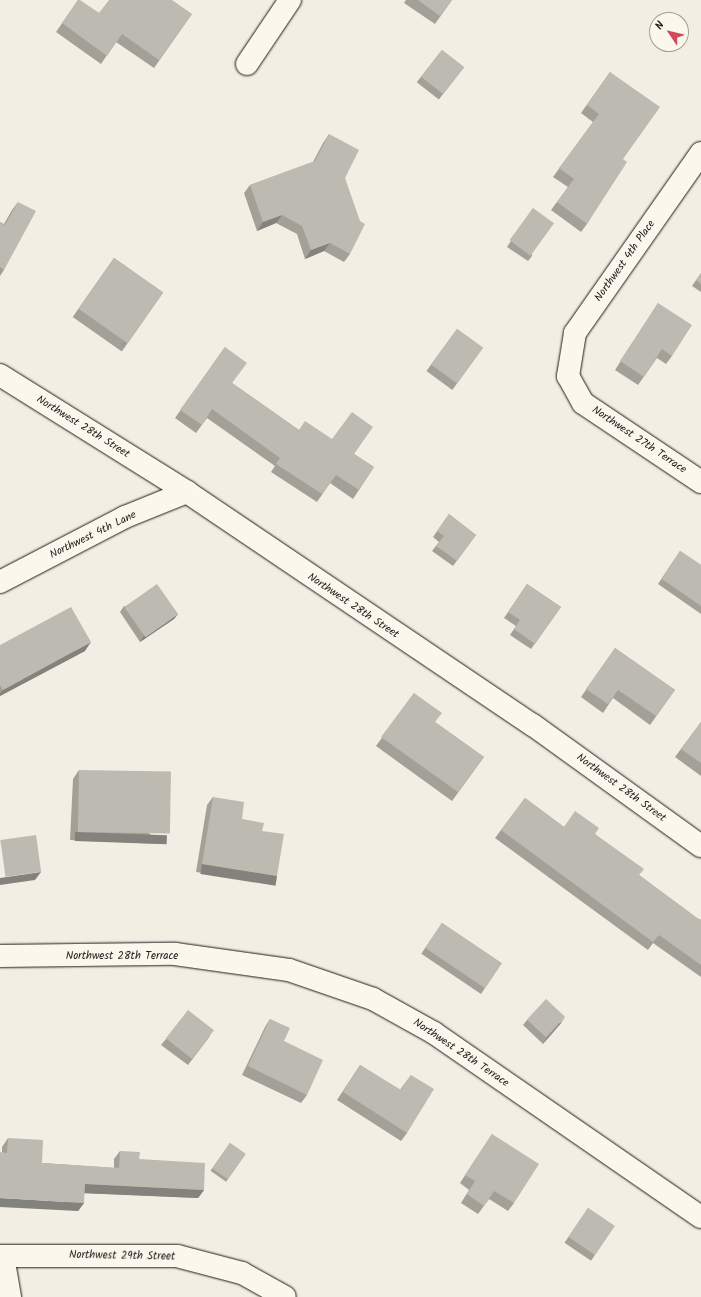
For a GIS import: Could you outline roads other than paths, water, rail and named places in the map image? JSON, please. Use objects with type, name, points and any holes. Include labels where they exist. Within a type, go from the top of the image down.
[{"type":"street","points":[[247,64],[290,0]]},
{"type":"street","name":"Northwest 4th Place","points":[[568,376],[575,333],[698,162]]},
{"type":"street","name":"Northwest 28th Street","points":[[0,375],[187,492],[533,725],[701,846]]},
{"type":"street","name":"Northwest 27th Terrace","points":[[568,376],[583,403],[701,482]]},
{"type":"street","name":"Northwest 4th Lane","points":[[0,582],[125,517],[187,492]]},
{"type":"street","name":"Northwest 28th Terrace","points":[[0,956],[175,954],[289,970],[373,999],[434,1033],[701,1217]]},
{"type":"street","points":[[2,1256],[10,1297]]},
{"type":"street","name":"Northwest 29th Street","points":[[2,1256],[177,1256],[242,1273],[284,1297]]}]
